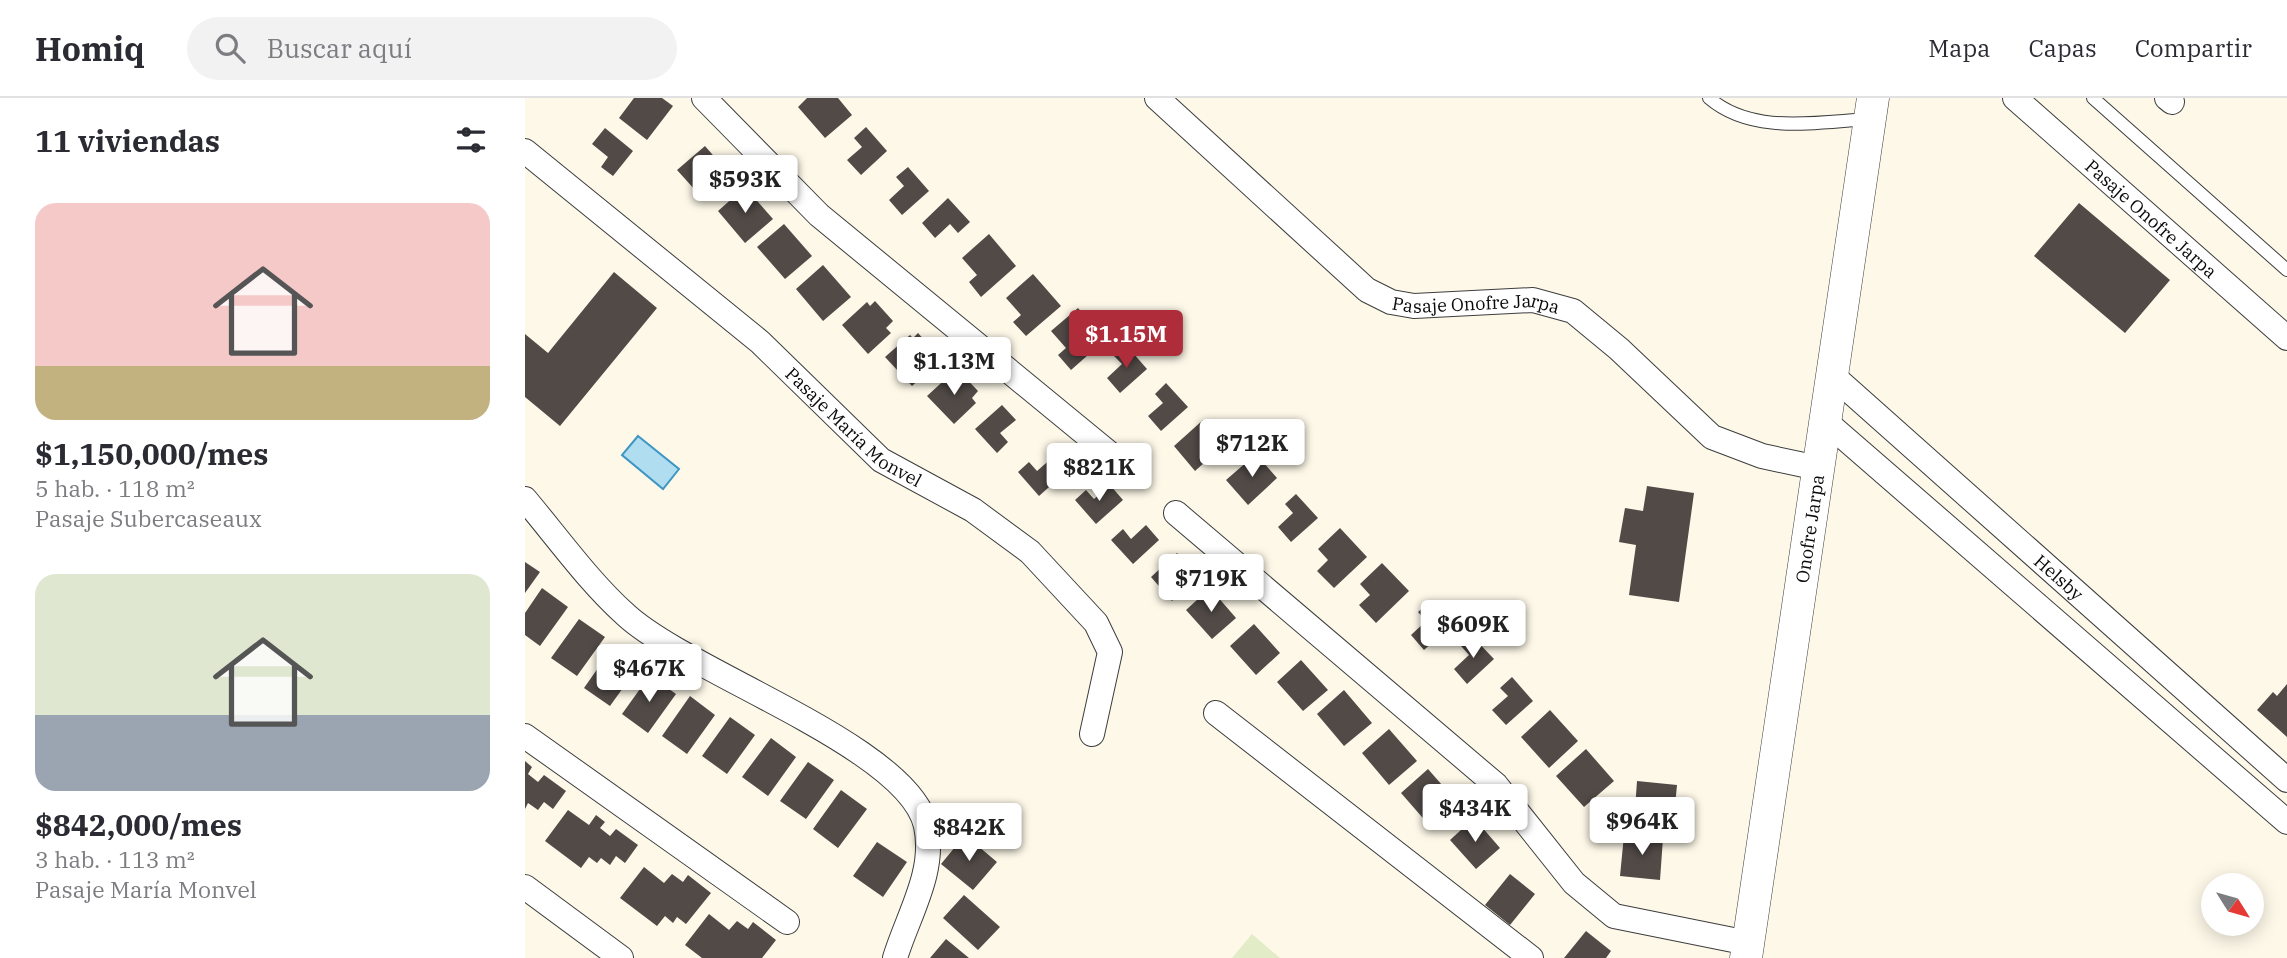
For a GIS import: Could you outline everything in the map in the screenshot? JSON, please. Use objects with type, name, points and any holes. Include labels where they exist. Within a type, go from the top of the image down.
[{"type":"street","points":[[703,98],[819,215],[1132,472]]},
{"type":"street","name":"Pasaje Onofre Jarpa","points":[[1157,98],[1367,290],[1391,302],[1414,306],[1533,300],[1573,312],[1619,349],[1712,437],[1762,456],[1818,468]]},
{"type":"street","name":"Pasaje Onofre Jarpa","points":[[2015,98],[2287,338]]},
{"type":"street","name":"Onofre Jarpa","points":[[1747,950],[1871,108]]},
{"type":"street","name":"Pasaje María Monvel","points":[[525,151],[760,342],[881,460],[973,510],[1030,552],[1096,623],[1110,652],[1092,734]]},
{"type":"street","name":"Helsby","points":[[1832,375],[2287,780]]},
{"type":"street","points":[[1825,421],[2287,822]]},
{"type":"street","points":[[525,499],[627,616],[709,668],[834,736],[875,762],[912,799],[926,824],[928,858],[920,894],[907,918],[895,958]]},
{"type":"street","points":[[1175,513],[1496,785],[1574,883],[1614,916],[1747,950]]},
{"type":"street","points":[[1216,713],[1531,958]]},
{"type":"street","points":[[525,736],[787,922]]},
{"type":"street","points":[[525,887],[621,958]]},
{"type":"lane","points":[[1709,98],[1720,107],[1747,120],[1797,123],[1871,108]]},
{"type":"lane","points":[[2093,98],[2287,271]]},
{"type":"green space","points":[[1252,934],[1280,958],[1232,958]]},
{"type":"water","points":[[638,436],[679,469],[663,489],[622,455]]},
{"type":"building","points":[[634,98],[662,98],[673,106],[647,140],[619,118]]},
{"type":"building","points":[[807,98],[838,98],[852,115],[825,138],[798,107]]},
{"type":"building","points":[[866,127],[887,151],[861,175],[847,160],[862,147],[854,138]]},
{"type":"building","points":[[605,128],[633,151],[613,176],[601,167],[608,157],[592,144]]},
{"type":"building","points":[[705,146],[732,177],[705,201],[677,170]]},
{"type":"building","points":[[908,167],[929,191],[902,215],[889,200],[904,186],[896,177]]},
{"type":"building","points":[[745,187],[773,219],[745,243],[718,211]]},
{"type":"building","points":[[948,198],[970,222],[958,233],[950,224],[935,238],[922,223]]},
{"type":"building","points":[[2079,203],[2170,280],[2125,333],[2034,256]]},
{"type":"building","points":[[784,224],[812,256],[785,279],[757,247]]},
{"type":"building","points":[[989,234],[1016,266],[981,297],[969,282],[977,275],[962,258]]},
{"type":"building","points":[[823,265],[851,297],[823,321],[796,289]]},
{"type":"building","points":[[614,272],[657,308],[560,426],[525,397],[525,334],[548,353]]},
{"type":"building","points":[[1033,274],[1061,306],[1026,336],[1013,322],[1021,315],[1006,298]]},
{"type":"building","points":[[875,301],[893,321],[886,328],[891,333],[868,354],[842,325],[867,302],[870,306]]},
{"type":"building","points":[[1078,308],[1105,340],[1071,370],[1058,355],[1066,348],[1051,331]]},
{"type":"building","points":[[918,333],[936,353],[930,359],[935,365],[912,386],[885,357],[910,335],[913,338]]},
{"type":"building","points":[[1126,345],[1147,369],[1120,393],[1107,378],[1122,364],[1114,356]]},
{"type":"building","points":[[960,372],[978,391],[972,398],[976,403],[954,424],[927,396],[952,373],[955,376]]},
{"type":"building","points":[[1166,383],[1188,407],[1161,431],[1148,416],[1163,403],[1155,394]]},
{"type":"building","points":[[1002,405],[1016,420],[1000,433],[1008,442],[997,453],[975,429]]},
{"type":"building","points":[[1203,420],[1224,445],[1195,471],[1174,446]]},
{"type":"building","points":[[1256,454],[1277,478],[1248,505],[1226,480]]},
{"type":"building","points":[[1053,457],[1066,472],[1039,496],[1018,472],[1029,462],[1037,471]]},
{"type":"building","points":[[1110,485],[1123,500],[1096,524],[1075,500],[1086,490],[1094,499]]},
{"type":"building","points":[[1647,486],[1694,493],[1679,602],[1629,595],[1636,545],[1619,542],[1625,508],[1643,511]]},
{"type":"building","points":[[1296,494],[1318,518],[1291,542],[1278,527],[1293,513],[1285,504]]},
{"type":"building","points":[[1146,525],[1159,540],[1133,564],[1111,540],[1123,529],[1131,539]]},
{"type":"building","points":[[1340,528],[1367,557],[1334,588],[1317,571],[1328,560],[1318,549]]},
{"type":"building","points":[[1177,553],[1191,568],[1176,581],[1184,590],[1172,601],[1151,577]]},
{"type":"building","points":[[525,562],[540,572],[525,593]]},
{"type":"building","points":[[1382,563],[1409,591],[1376,623],[1359,605],[1370,595],[1360,584]]},
{"type":"building","points":[[542,588],[568,607],[540,646],[525,635],[525,613]]},
{"type":"building","points":[[1210,588],[1236,618],[1212,639],[1186,610]]},
{"type":"building","points":[[1430,602],[1451,626],[1424,650],[1411,635],[1426,621],[1418,612]]},
{"type":"building","points":[[579,619],[605,637],[577,676],[551,658]]},
{"type":"building","points":[[1254,624],[1280,653],[1256,675],[1230,646]]},
{"type":"building","points":[[1472,636],[1494,659],[1467,684],[1454,669],[1469,655],[1461,646]]},
{"type":"building","points":[[612,648],[638,667],[610,706],[584,688]]},
{"type":"building","points":[[1301,660],[1328,690],[1303,711],[1277,682]]},
{"type":"building","points":[[650,675],[676,694],[648,733],[622,714]]},
{"type":"building","points":[[1512,677],[1533,701],[1506,725],[1492,710],[1508,696],[1500,688]]},
{"type":"building","points":[[2287,684],[2287,737],[2257,710],[2273,692],[2277,696]]},
{"type":"building","points":[[1344,690],[1372,723],[1344,746],[1317,714]]},
{"type":"building","points":[[690,696],[715,715],[687,754],[662,736]]},
{"type":"building","points":[[1550,710],[1578,741],[1549,768],[1521,737]]},
{"type":"building","points":[[730,717],[755,735],[727,774],[702,756]]},
{"type":"building","points":[[1389,729],[1417,761],[1389,785],[1362,753]]},
{"type":"building","points":[[771,738],[796,757],[768,796],[742,777]]},
{"type":"building","points":[[1586,749],[1614,781],[1584,807],[1556,776]]},
{"type":"building","points":[[525,761],[532,767],[528,774],[538,782],[544,775],[566,791],[553,809],[544,802],[538,810],[528,803],[525,809]]},
{"type":"building","points":[[808,762],[834,780],[806,819],[780,801]]},
{"type":"building","points":[[1428,769],[1456,801],[1429,825],[1401,793]]},
{"type":"building","points":[[1637,781],[1677,785],[1673,827],[1634,823]]},
{"type":"building","points":[[841,790],[867,809],[838,848],[813,829]]},
{"type":"building","points":[[568,810],[589,825],[596,815],[605,822],[600,828],[610,836],[616,829],[638,845],[625,863],[616,856],[610,865],[601,858],[597,863],[589,857],[581,868],[545,841]]},
{"type":"building","points":[[1474,818],[1500,848],[1476,869],[1450,840]]},
{"type":"building","points":[[965,835],[997,862],[973,890],[941,864]]},
{"type":"building","points":[[1624,835],[1663,838],[1660,880],[1620,876]]},
{"type":"building","points":[[877,842],[907,862],[883,897],[853,876]]},
{"type":"building","points":[[644,867],[664,883],[672,874],[683,882],[688,875],[711,893],[686,924],[677,917],[673,923],[665,916],[657,926],[620,898]]},
{"type":"building","points":[[1510,874],[1535,894],[1510,925],[1485,905]]},
{"type":"building","points":[[964,895],[1000,927],[978,950],[943,918]]},
{"type":"building","points":[[709,914],[729,930],[737,921],[748,929],[753,922],[776,940],[762,958],[702,958],[685,945]]},
{"type":"building","points":[[1586,931],[1611,951],[1606,958],[1564,958]]},
{"type":"building","points":[[946,939],[969,958],[930,958]]}]
